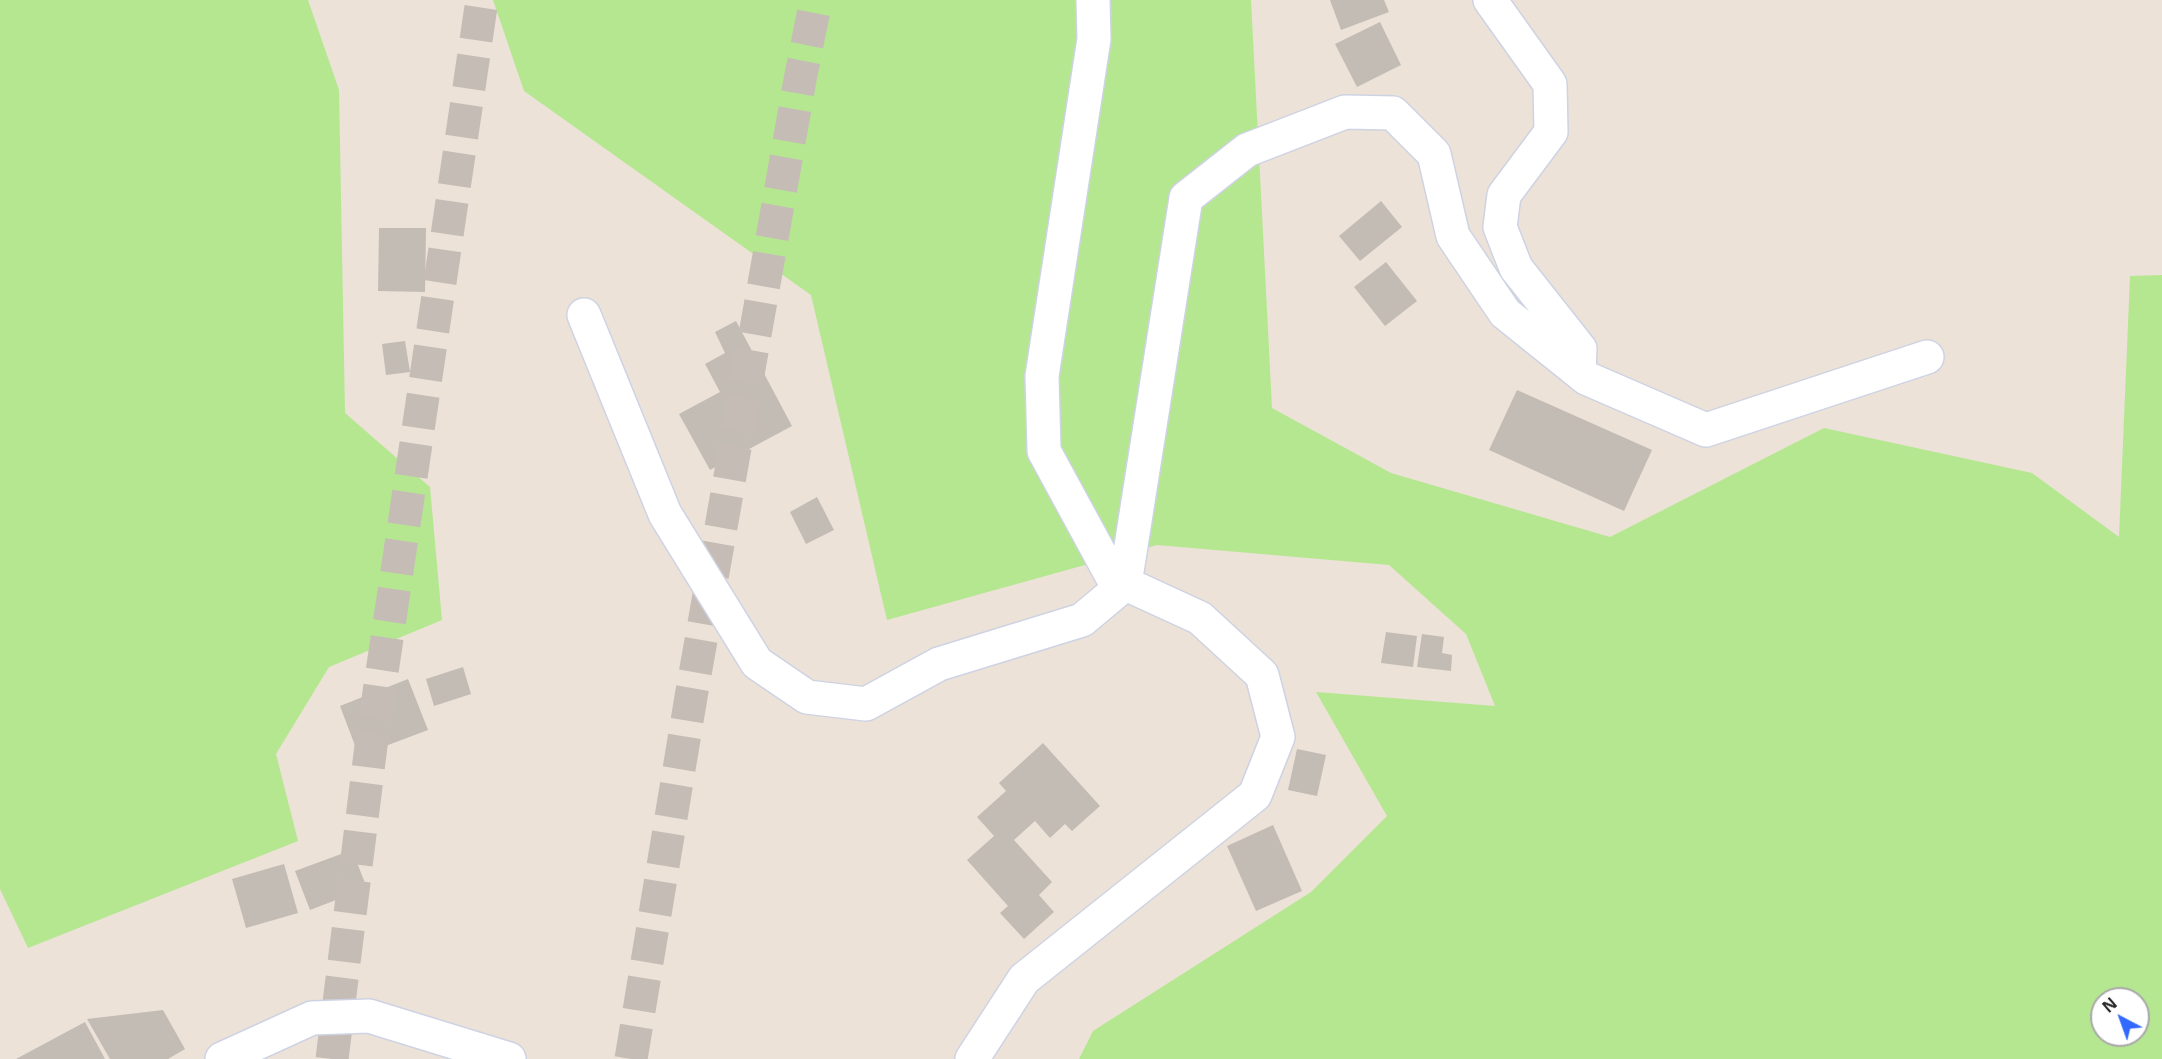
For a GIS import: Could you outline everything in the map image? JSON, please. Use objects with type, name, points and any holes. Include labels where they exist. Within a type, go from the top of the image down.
[{"type":"street","points":[[972,1059],[1024,979],[1255,795],[1278,737],[1262,675],[1200,618],[1113,578],[1044,450],[1042,376],[1064,221],[1094,39],[1093,0]]},
{"type":"street","points":[[1490,0],[1550,84],[1551,132],[1504,195],[1500,227],[1516,268],[1580,349],[1579,372]]},
{"type":"street","points":[[584,315],[665,514],[757,663],[807,697],[866,704],[939,664],[1082,620],[1125,584],[1186,198],[1247,150],[1345,112],[1393,113],[1434,154],[1454,236],[1505,313],[1586,378],[1706,430],[1927,357]]},
{"type":"street","points":[[222,1059],[312,1018],[369,1016],[509,1059]]},
{"type":"green space","points":[[0,0],[308,0],[339,90],[345,413],[430,487],[442,620],[329,667],[276,754],[298,841],[28,948],[0,889]]},
{"type":"green space","points":[[493,0],[1251,0],[1272,408],[1391,473],[1610,537],[1824,428],[2032,473],[2119,537],[2130,276],[2162,275],[2162,1059],[1079,1059],[1093,1031],[1311,892],[1387,816],[1316,692],[1495,706],[1466,634],[1389,565],[1157,545],[887,620],[811,295],[524,91]]},
{"type":"building","points":[[1330,0],[1384,0],[1389,12],[1341,30]]},
{"type":"building","points":[[1380,22],[1401,65],[1357,87],[1335,44]]},
{"type":"building","points":[[1381,201],[1402,227],[1360,261],[1339,236]]},
{"type":"building","points":[[379,228],[426,228],[425,292],[378,291]]},
{"type":"building","points":[[1386,262],[1417,301],[1385,326],[1354,287]]},
{"type":"building","points":[[736,321],[792,426],[710,470],[679,414],[720,392],[705,364],[725,353],[715,332]]},
{"type":"building","points":[[405,341],[410,372],[386,375],[382,344]]},
{"type":"building","points":[[1517,390],[1652,450],[1624,511],[1489,450]]},
{"type":"building","points":[[817,497],[834,530],[806,544],[790,512]]},
{"type":"building","points":[[1386,632],[1417,636],[1413,667],[1381,663]]},
{"type":"building","points":[[1422,634],[1444,637],[1442,653],[1452,655],[1451,671],[1417,667]]},
{"type":"building","points":[[463,667],[471,694],[434,706],[426,679]]},
{"type":"building","points":[[408,679],[428,730],[359,756],[340,706]]},
{"type":"building","points":[[1043,743],[1100,806],[1072,831],[1065,824],[1050,838],[1035,821],[1014,840],[1052,882],[1039,895],[1054,912],[1024,939],[1000,913],[1008,906],[967,860],[994,836],[977,817],[1006,791],[999,783]]},
{"type":"building","points":[[1297,749],[1326,755],[1317,796],[1288,790]]},
{"type":"building","points":[[1273,825],[1302,891],[1256,911],[1227,846]]},
{"type":"building","points":[[352,850],[367,888],[310,910],[295,871]]},
{"type":"building","points":[[284,864],[298,913],[246,928],[232,879]]},
{"type":"building","points":[[163,1010],[185,1049],[168,1059],[110,1059],[87,1019]]},
{"type":"building","points":[[85,1022],[105,1059],[16,1059]]},
{"type":"tunnel","points":[[332,1059],[371,746],[482,0]]},
{"type":"tunnel","points":[[631,1059],[691,697],[816,0]]}]
